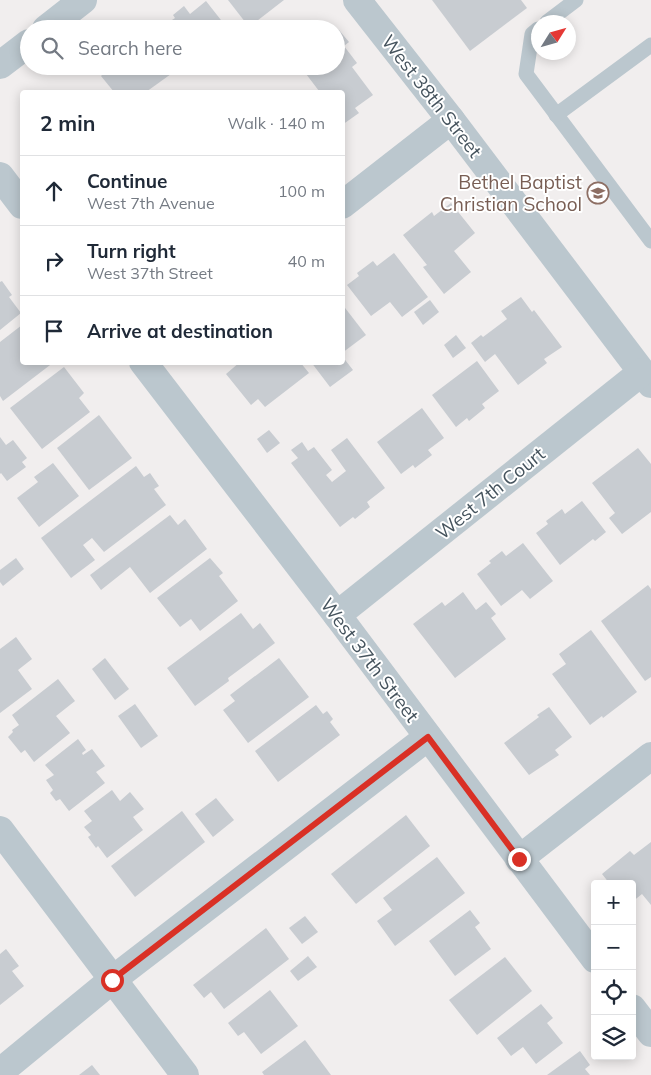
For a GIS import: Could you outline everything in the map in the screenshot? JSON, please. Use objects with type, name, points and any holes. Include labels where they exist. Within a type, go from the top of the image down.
[{"type":"street","points":[[57,20],[83,0]]},
{"type":"street","name":"West 38th Street","points":[[357,0],[451,120],[646,378]]},
{"type":"street","points":[[0,65],[20,50]]},
{"type":"street","points":[[345,203],[451,120]]},
{"type":"street","points":[[0,176],[20,202]]},
{"type":"street","name":"West 37th Street","points":[[145,365],[337,615],[591,954]]},
{"type":"street","name":"West 7th Court","points":[[337,615],[646,378]]},
{"type":"street","points":[[0,1072],[112,980],[428,737]]},
{"type":"street","points":[[519,859],[651,756]]},
{"type":"street","points":[[0,830],[185,1075]]},
{"type":"street","points":[[636,1013],[651,1033]]},
{"type":"lane","points":[[556,15],[576,0]]},
{"type":"lane","points":[[531,41],[526,74],[651,241]]},
{"type":"lane","points":[[556,115],[651,44]]},
{"type":"building","points":[[228,0],[284,0],[258,20],[244,20]]},
{"type":"building","points":[[432,0],[521,0],[527,8],[470,51]]},
{"type":"building","points":[[206,1],[221,20],[172,20],[175,18],[173,15],[184,6],[190,14]]},
{"type":"building","points":[[345,37],[349,42],[345,45]]},
{"type":"building","points":[[345,47],[357,63],[352,67],[373,95],[355,108],[359,113],[345,123],[345,90],[318,90],[307,75],[345,75]]},
{"type":"building","points":[[170,75],[149,90],[112,90],[101,76]]},
{"type":"building","points":[[451,203],[475,233],[454,251],[471,272],[444,294],[423,267],[427,265],[403,235],[432,212],[434,216]]},
{"type":"building","points":[[394,253],[428,297],[402,317],[390,302],[371,316],[347,285],[359,276],[357,273],[373,261],[377,266]]},
{"type":"building","points":[[2,281],[12,295],[9,297],[20,314],[0,330],[0,282]]},
{"type":"building","points":[[521,297],[532,312],[534,310],[562,347],[544,359],[547,363],[518,385],[495,354],[485,362],[471,343],[481,335],[483,337],[507,319],[501,311]]},
{"type":"building","points":[[430,300],[439,312],[423,325],[414,312]]},
{"type":"building","points":[[345,308],[366,335],[345,351]]},
{"type":"building","points":[[20,327],[20,365],[50,365],[3,401],[0,396],[0,342]]},
{"type":"building","points":[[456,335],[466,348],[453,358],[444,345]]},
{"type":"building","points":[[345,360],[353,370],[330,387],[313,365],[345,365]]},
{"type":"building","points":[[477,361],[499,391],[482,404],[485,408],[469,421],[467,418],[456,427],[432,395]]},
{"type":"building","points":[[236,365],[302,365],[309,373],[265,407],[258,399],[251,405],[226,374]]},
{"type":"building","points":[[64,367],[84,393],[79,398],[90,412],[42,449],[10,408]]},
{"type":"building","points":[[422,408],[444,438],[428,450],[432,455],[415,468],[413,465],[401,474],[377,442]]},
{"type":"building","points":[[99,415],[132,458],[89,490],[57,448]]},
{"type":"building","points":[[269,430],[280,443],[267,453],[257,439]]},
{"type":"building","points":[[0,437],[6,445],[13,440],[27,458],[22,462],[26,467],[7,481],[0,474]]},
{"type":"building","points":[[347,438],[385,488],[367,502],[370,507],[355,519],[353,517],[340,527],[291,463],[298,458],[291,450],[302,442],[308,451],[314,447],[332,470],[326,475],[332,482],[346,471],[331,450]]},
{"type":"building","points":[[638,448],[651,464],[651,512],[622,534],[609,518],[615,513],[592,483]]},
{"type":"building","points":[[53,463],[79,496],[39,527],[17,498],[38,482],[34,477]]},
{"type":"building","points":[[136,466],[144,477],[150,473],[159,486],[154,489],[166,505],[104,552],[92,538],[83,545],[95,560],[71,578],[41,538]]},
{"type":"building","points":[[582,501],[606,532],[595,541],[593,539],[560,565],[536,533],[548,524],[546,521],[562,509],[565,514]]},
{"type":"building","points":[[170,515],[178,525],[185,519],[207,549],[150,593],[130,567],[101,590],[90,575]]},
{"type":"building","points":[[523,543],[553,581],[530,599],[522,590],[501,606],[477,574],[502,551],[506,556]]},
{"type":"building","points":[[16,558],[24,569],[3,586],[0,582],[0,570]]},
{"type":"building","points":[[210,558],[223,573],[219,576],[238,601],[200,631],[191,619],[180,627],[157,598]]},
{"type":"building","points":[[648,585],[651,589],[651,677],[645,681],[601,621]]},
{"type":"building","points":[[463,592],[476,610],[486,602],[496,614],[491,618],[506,639],[455,678],[413,624],[442,602],[445,606]]},
{"type":"building","points":[[241,613],[253,629],[260,623],[275,643],[228,678],[229,681],[195,706],[167,668]]},
{"type":"building","points":[[591,630],[637,692],[603,718],[602,716],[590,725],[552,674],[566,664],[559,654]]},
{"type":"building","points":[[16,637],[32,659],[18,670],[32,689],[0,713],[0,649]]},
{"type":"building","points":[[105,658],[129,689],[115,700],[92,669]]},
{"type":"building","points":[[279,658],[309,697],[248,743],[223,710],[235,701],[230,695]]},
{"type":"building","points":[[58,679],[75,701],[56,716],[70,733],[34,762],[25,750],[21,753],[8,737],[13,732],[12,730],[19,725],[12,715]]},
{"type":"building","points":[[135,704],[158,736],[141,748],[118,716]]},
{"type":"building","points":[[316,705],[323,714],[327,711],[333,719],[330,722],[340,735],[278,782],[255,751]]},
{"type":"building","points":[[549,707],[572,737],[555,750],[559,755],[529,775],[504,743],[539,717],[537,715]]},
{"type":"building","points":[[78,739],[86,750],[82,753],[83,755],[92,749],[105,766],[96,772],[105,783],[69,811],[60,799],[56,801],[50,793],[53,790],[46,780],[54,775],[45,765]]},
{"type":"building","points":[[112,790],[120,801],[130,792],[144,809],[133,817],[143,830],[107,858],[88,837],[91,835],[84,827],[92,821],[84,811]]},
{"type":"building","points":[[216,798],[234,820],[213,837],[195,814]]},
{"type":"building","points":[[182,811],[205,842],[135,897],[111,866]]},
{"type":"building","points":[[406,815],[430,846],[356,904],[331,874]]},
{"type":"building","points":[[651,842],[651,905],[642,894],[636,899],[636,880],[607,880],[602,874],[630,851],[634,855]]},
{"type":"building","points":[[437,857],[465,893],[395,946],[377,921],[392,910],[383,898]]},
{"type":"building","points":[[470,910],[480,923],[475,927],[491,949],[455,976],[429,941]]},
{"type":"building","points":[[305,916],[318,932],[302,944],[289,928]]},
{"type":"building","points":[[266,928],[289,959],[224,1009],[211,992],[204,998],[193,985]]},
{"type":"building","points":[[6,949],[19,966],[12,971],[24,986],[0,1005],[0,954]]},
{"type":"building","points":[[308,956],[317,967],[298,981],[290,971]]},
{"type":"building","points":[[505,957],[532,991],[477,1035],[449,1000]]},
{"type":"building","points":[[270,990],[298,1026],[261,1054],[244,1032],[238,1036],[228,1023]]},
{"type":"building","points":[[541,1004],[553,1018],[547,1023],[563,1043],[536,1064],[523,1047],[511,1056],[497,1038]]},
{"type":"building","points":[[305,1040],[331,1075],[264,1075],[262,1072]]},
{"type":"building","points":[[580,1051],[590,1065],[585,1069],[590,1075],[547,1075]]},
{"type":"building","points":[[92,1065],[100,1075],[79,1075]]},
{"type":"place","name":"Bethel Baptist Christian School","points":[[598,193]]},
{"type":"route","points":[[112,980],[428,737],[519,859]]}]
